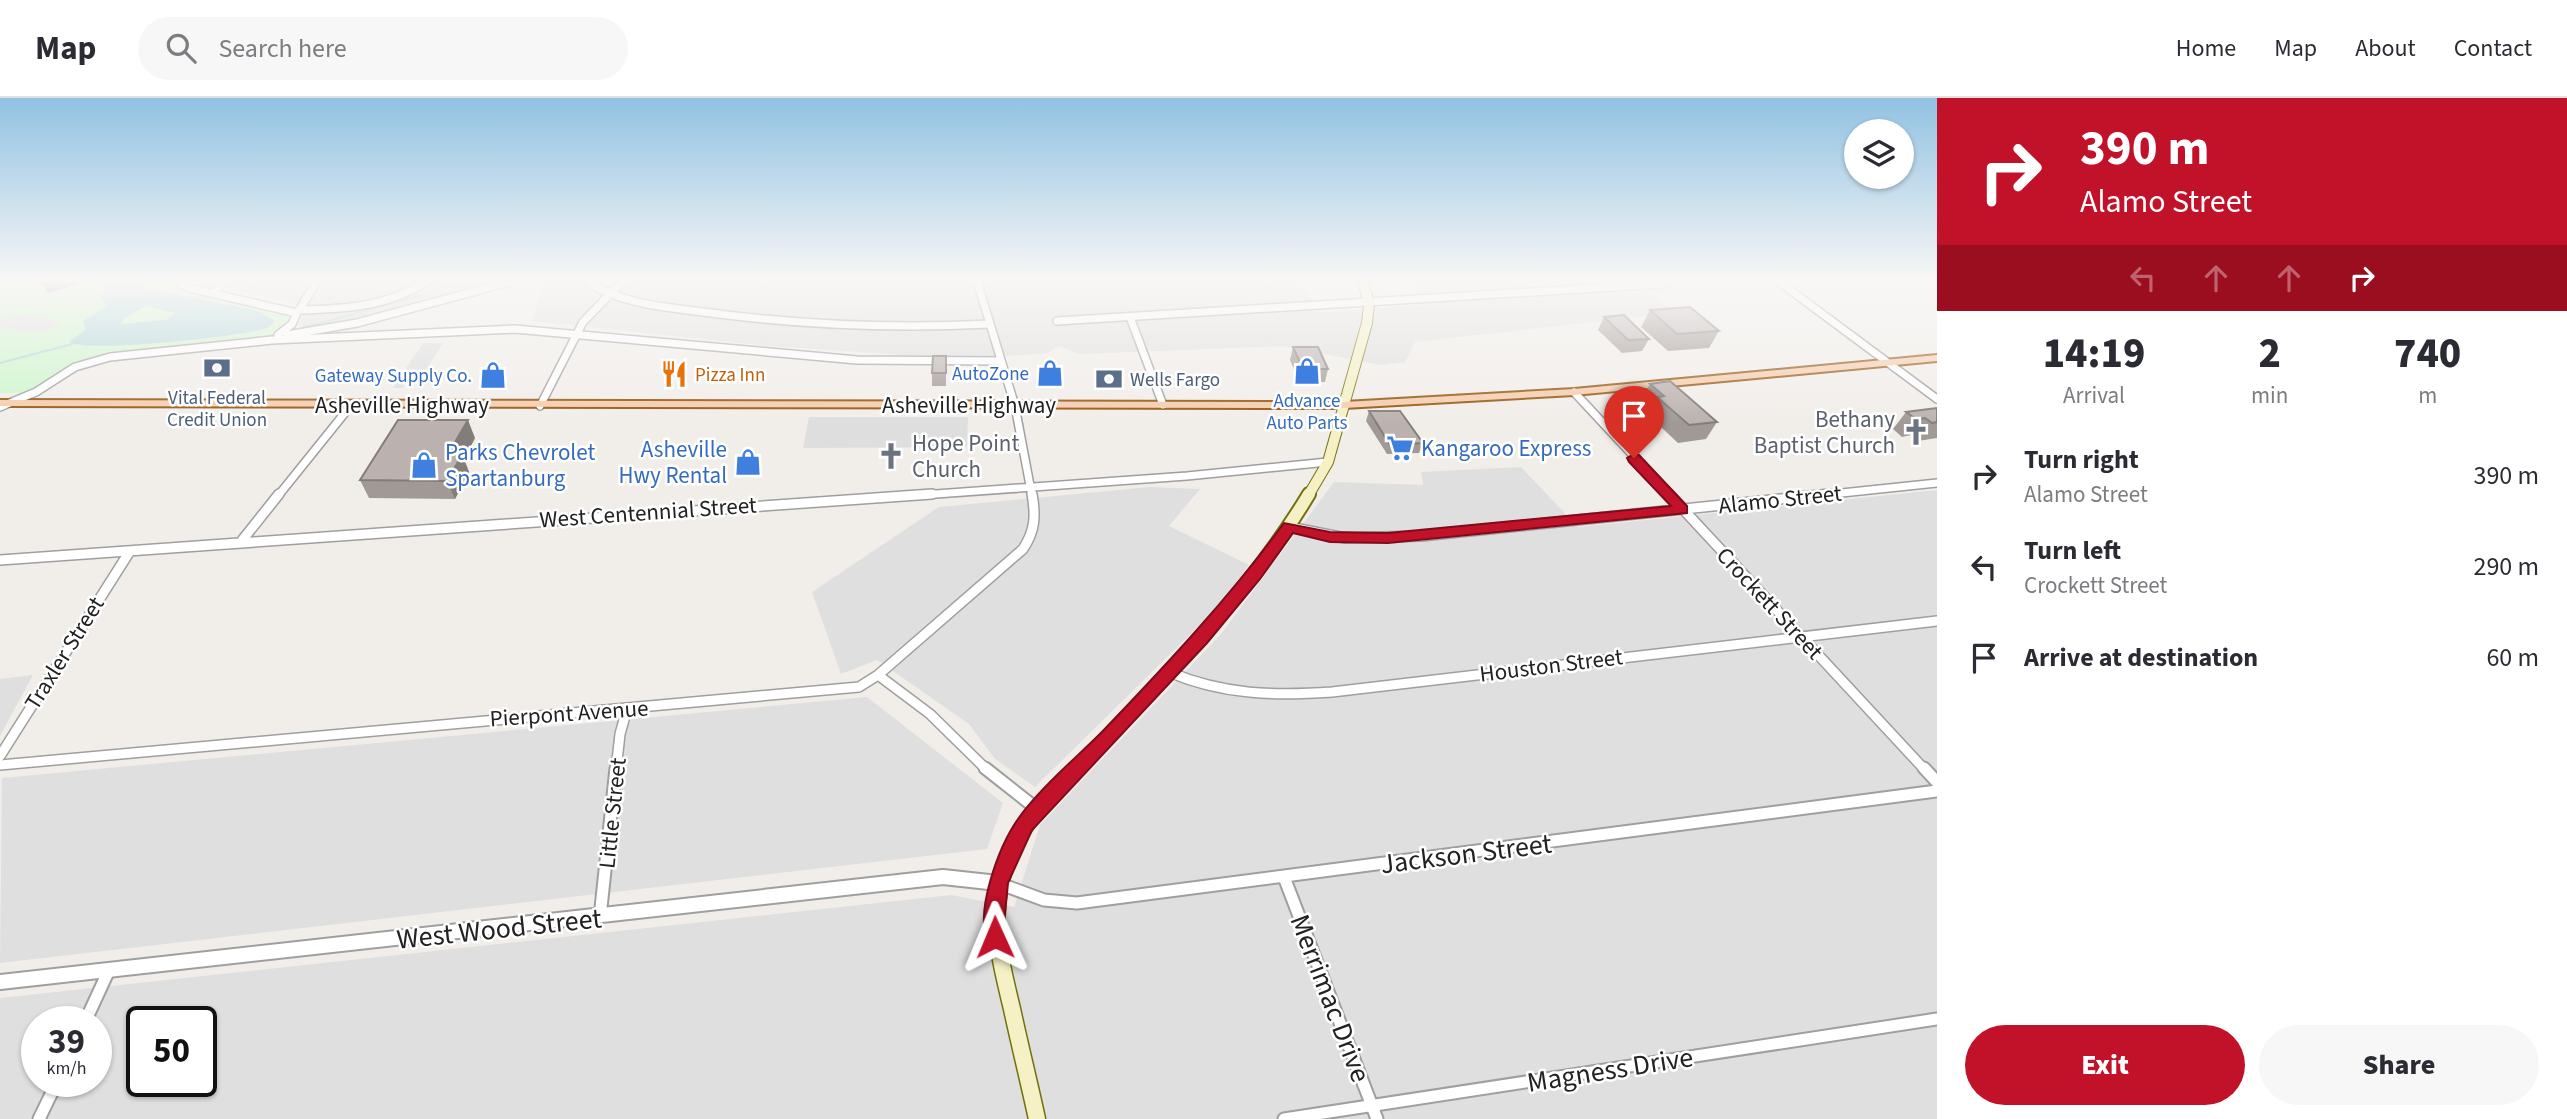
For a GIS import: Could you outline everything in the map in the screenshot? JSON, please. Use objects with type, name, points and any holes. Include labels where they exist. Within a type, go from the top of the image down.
[{"type":"main road","points":[[1037,1119],[995,937],[993,907],[998,883],[1015,841],[1037,809],[1230,606],[1289,527],[1328,462],[1363,329]]},
{"type":"main road","name":"Asheville Highway","points":[[3,405],[1344,405],[1574,392],[1937,358]]},
{"type":"street","points":[[274,338],[286,329]]},
{"type":"street","points":[[3,405],[36,392],[65,372],[96,360],[274,338],[326,329]]},
{"type":"street","points":[[274,338],[515,329],[574,332],[847,359],[1001,361]]},
{"type":"street","points":[[540,405],[577,329]]},
{"type":"street","name":"Pierpont Avenue","points":[[0,765],[842,691],[859,687],[878,675],[1029,542],[1035,526],[1015,406],[991,329]]},
{"type":"street","points":[[1134,329],[1163,405]]},
{"type":"street","points":[[1842,329],[1937,399]]},
{"type":"street","name":"Crockett Street","points":[[1574,392],[1937,782]]},
{"type":"street","points":[[240,543],[352,404]]},
{"type":"street","name":"West Centennial Street","points":[[0,559],[1030,487],[1328,462]]},
{"type":"street","points":[[1297,465],[1307,470],[1318,482]]},
{"type":"street","name":"Alamo Street","points":[[1289,527],[1330,537],[1388,538],[1937,483]]},
{"type":"street","name":"Traxler Street","points":[[0,756],[130,551]]},
{"type":"street","name":"Houston Street","points":[[1169,672],[1218,691],[1271,696],[1937,621]]},
{"type":"street","points":[[878,675],[930,714],[970,756],[1037,809]]},
{"type":"street","name":"Little Street","points":[[600,917],[620,734],[627,709]]},
{"type":"street","name":"Jackson Street","points":[[998,883],[1044,900],[1077,903],[1937,791]]},
{"type":"street","name":"West Wood Street","points":[[0,982],[943,877],[998,883]]},
{"type":"street","name":"Merrimac Drive","points":[[1284,877],[1377,1119]]},
{"type":"street","points":[[92,1006],[109,970]]},
{"type":"street","name":"Magness Drive","points":[[1284,1119],[1937,1019]]},
{"type":"street","points":[[39,1119],[50,1097]]},
{"type":"shaded area","points":[[9,329],[51,329],[34,333]]},
{"type":"shaded area","points":[[604,329],[1534,329],[1415,342],[1405,362],[1381,365],[1284,346],[1079,354],[1059,346],[1047,353],[1005,356],[918,356],[759,345]]},
{"type":"shaded area","points":[[423,343],[443,343],[424,373],[413,373],[402,388],[393,388]]},
{"type":"shaded area","points":[[809,417],[968,417],[967,447],[803,448]]},
{"type":"shaded area","points":[[1521,467],[1578,527],[1937,490],[1937,1119],[0,1119],[0,998],[951,895],[1014,907],[1040,825],[1221,634],[1334,482],[1423,485],[1421,472]]},
{"type":"shaded area","points":[[1149,487],[1200,489],[1169,526],[1249,565],[1220,605],[1035,787],[995,759],[969,724],[877,660],[841,674],[812,592],[939,507]]},
{"type":"shaded area","points":[[33,675],[0,736],[0,679]]},
{"type":"shaded area","points":[[867,697],[1003,803],[987,849],[0,963],[2,778]]},
{"type":"green space","points":[[0,329],[283,329],[268,341],[124,356],[75,367],[35,393],[0,393]]},
{"type":"water","points":[[264,329],[194,340],[131,345],[81,345],[69,342],[85,330]]},
{"type":"building","points":[[1616,329],[1638,329],[1649,339],[1628,340]]},
{"type":"building","points":[[1671,329],[1716,329],[1719,331],[1677,334]]},
{"type":"building","points":[[1293,347],[1318,347],[1328,369],[1303,369]]},
{"type":"building","points":[[933,356],[946,356],[946,373],[932,373]]},
{"type":"building","points":[[1670,381],[1717,422],[1689,425],[1657,397],[1664,396],[1650,384]]},
{"type":"building","points":[[1937,408],[1937,422],[1932,423],[1925,418],[1916,419],[1906,412]]},
{"type":"building","points":[[1369,411],[1400,411],[1423,443],[1390,445]]},
{"type":"building","points":[[398,420],[468,420],[448,454],[462,455],[447,481],[360,480]]},
{"type":"waterway","points":[[295,330],[300,329]]},
{"type":"waterway","points":[[0,363],[72,344]]},
{"type":"place","name":"Vital Federal Credit Union","points":[[217,368]]},
{"type":"place","name":"Advance Auto Parts","points":[[1307,371]]},
{"type":"place","name":"AutoZone","points":[[1050,373]]},
{"type":"place","name":"Pizza Inn","points":[[674,374]]},
{"type":"place","name":"Gateway Supply Co.","points":[[493,375]]},
{"type":"place","name":"Wells Fargo","points":[[1109,379]]},
{"type":"place","name":"Bethany Baptist Church","points":[[1916,432]]},
{"type":"place","name":"Kangaroo Express","points":[[1400,448]]},
{"type":"place","name":"Hope Point Church","points":[[891,456]]},
{"type":"place","name":"Asheville Hwy Rental","points":[[748,462]]},
{"type":"place","name":"Parks Chevrolet Spartanburg","points":[[424,465]]},
{"type":"route","points":[[995,937],[993,907],[998,883],[1024,825],[1201,639],[1255,575],[1289,527],[1330,537],[1388,538],[1682,509],[1634,458]]}]
